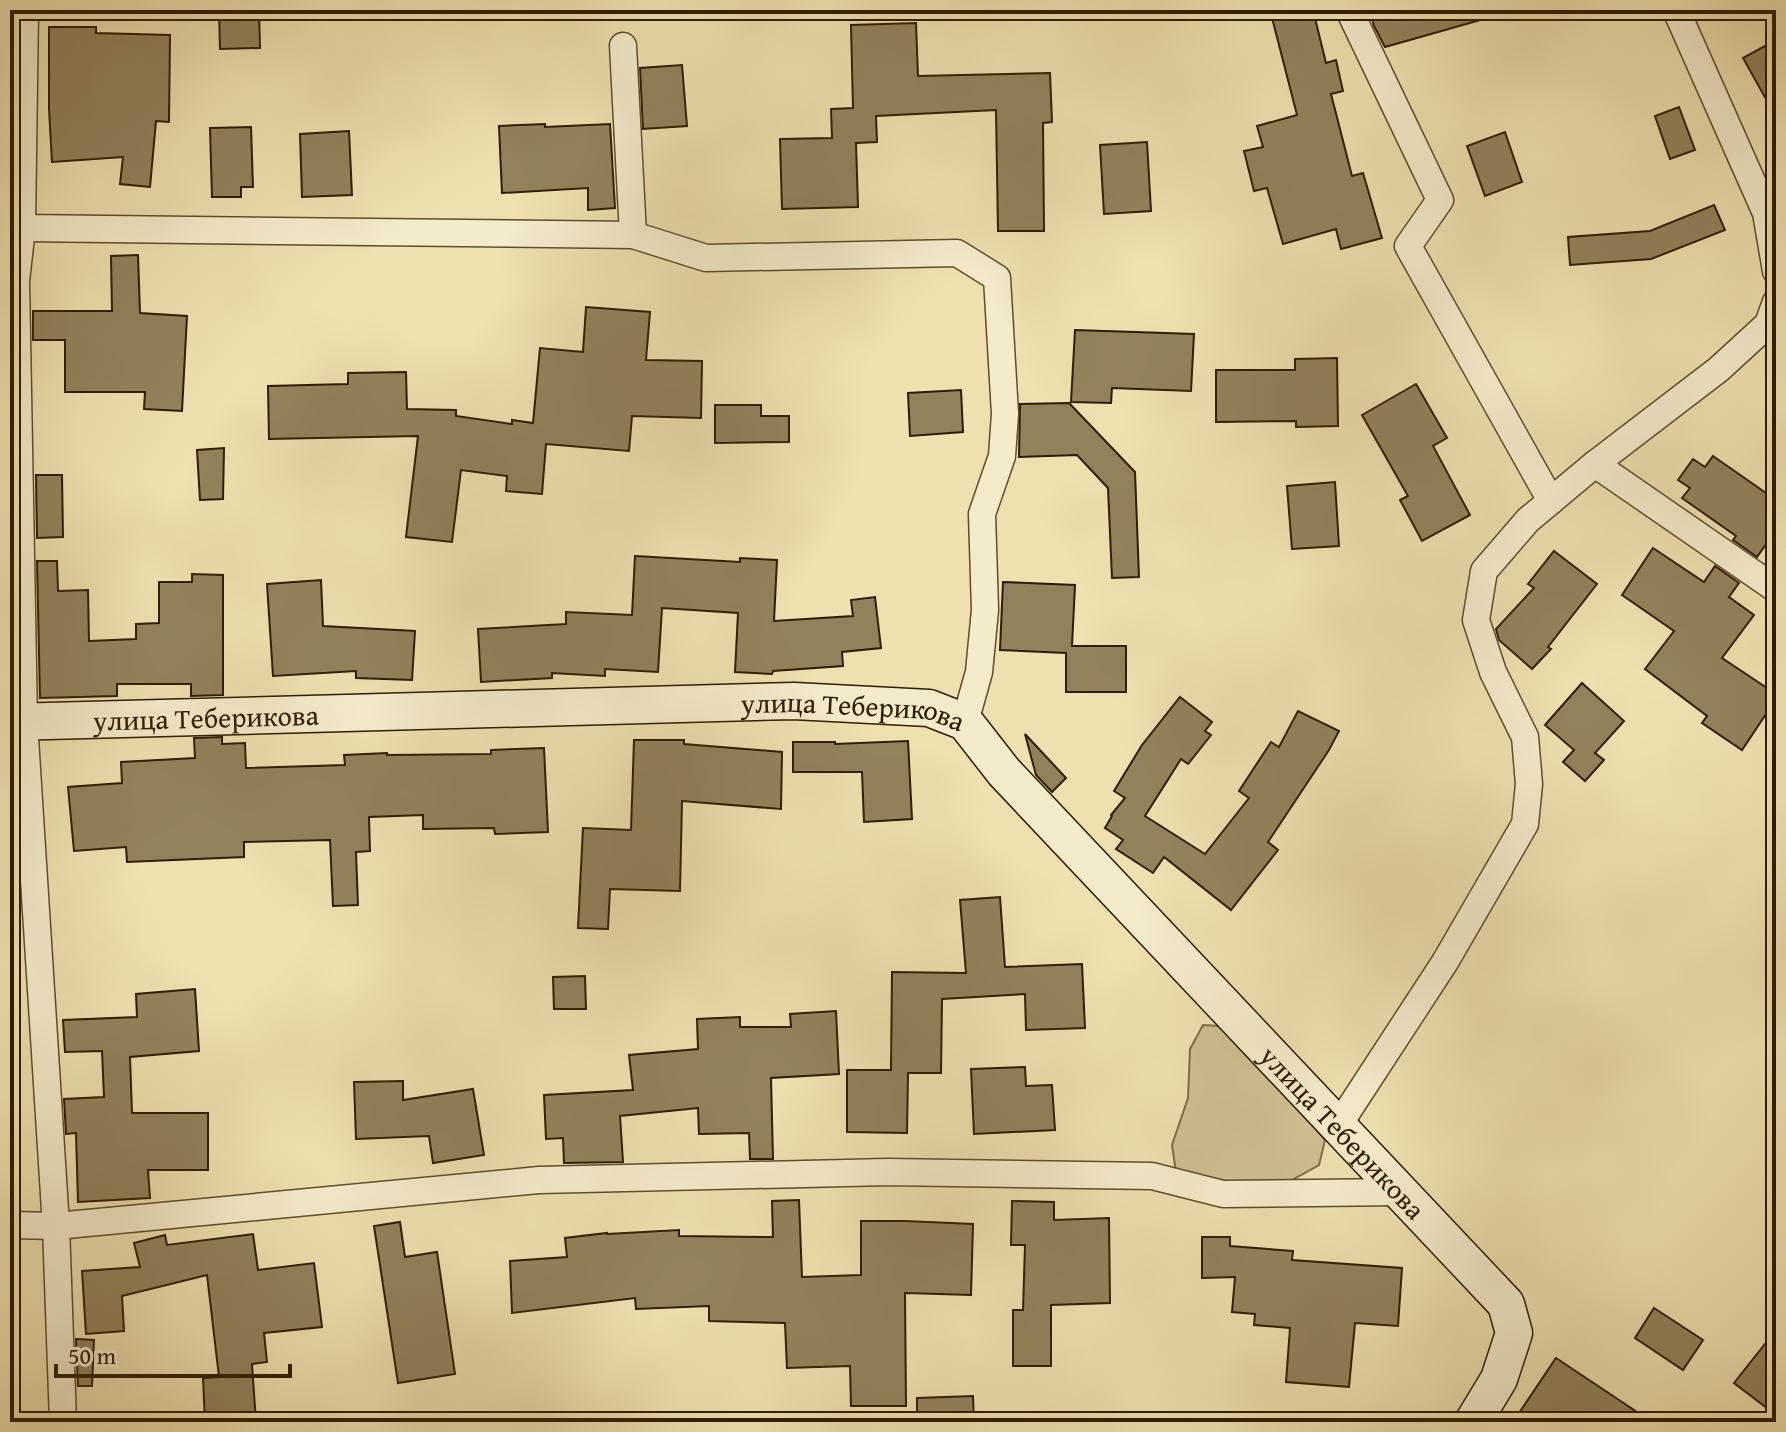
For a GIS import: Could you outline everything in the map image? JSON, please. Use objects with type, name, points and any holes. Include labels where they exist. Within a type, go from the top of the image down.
[{"type":"street","points":[[25,10],[22,228],[13,280],[17,722],[56,1226],[63,1422]]},
{"type":"street","points":[[1349,10],[1440,200],[1408,246],[1551,501]]},
{"type":"street","points":[[1676,10],[1771,214],[1776,271]]},
{"type":"street","points":[[623,46],[633,235]]},
{"type":"street","points":[[22,228],[633,235],[706,258],[957,253],[997,278],[1005,414],[1002,456],[982,514],[985,610],[979,672],[965,722]]},
{"type":"street","points":[[1338,1126],[1445,962],[1525,824],[1529,784],[1525,737],[1493,672],[1476,620],[1484,571],[1528,520],[1719,369],[1768,324],[1776,302]]},
{"type":"street","points":[[1595,464],[1776,589]]},
{"type":"street","name":"улица Теберикова","points":[[17,722],[794,701],[929,708],[965,722],[1004,772],[1506,1304],[1514,1333],[1499,1379],[1473,1422]]},
{"type":"street","points":[[10,1225],[56,1226],[571,1179],[888,1172],[1152,1176],[1223,1194],[1400,1192]]},
{"type":"shaded area","points":[[1203,1025],[1219,1026],[1263,1066],[1325,1140],[1319,1165],[1292,1180],[1253,1187],[1176,1172],[1172,1145],[1188,1098],[1190,1049]]},
{"type":"building","points":[[219,10],[259,10],[260,48],[220,49]]},
{"type":"building","points":[[1270,10],[1313,10],[1326,63],[1336,60],[1343,91],[1331,94],[1352,176],[1363,173],[1382,238],[1341,249],[1336,229],[1283,244],[1267,188],[1254,191],[1244,151],[1263,147],[1257,126],[1297,115]]},
{"type":"building","points":[[1370,10],[1490,10],[1491,17],[1385,47]]},
{"type":"building","points":[[916,23],[918,76],[1050,73],[1052,122],[1043,123],[1044,231],[998,231],[996,110],[876,116],[877,142],[856,143],[858,207],[782,209],[780,139],[832,138],[831,109],[853,108],[851,25]]},
{"type":"building","points":[[49,27],[96,27],[96,33],[170,35],[169,122],[156,121],[150,187],[120,184],[123,157],[52,162]]},
{"type":"building","points":[[1776,40],[1776,117],[1743,58]]},
{"type":"building","points":[[682,65],[687,126],[643,129],[640,68]]},
{"type":"building","points":[[1679,107],[1695,150],[1670,159],[1655,116]]},
{"type":"building","points":[[545,124],[545,127],[610,124],[615,208],[588,210],[588,188],[502,193],[499,126]]},
{"type":"building","points":[[251,127],[253,187],[241,187],[241,197],[212,197],[210,128]]},
{"type":"building","points":[[349,131],[352,195],[302,197],[300,134]]},
{"type":"building","points":[[1505,132],[1522,182],[1485,196],[1467,146]]},
{"type":"building","points":[[1147,142],[1151,211],[1104,214],[1100,145]]},
{"type":"building","points":[[1714,205],[1725,230],[1651,259],[1570,265],[1568,237],[1650,231]]},
{"type":"building","points":[[138,255],[140,313],[187,316],[182,411],[144,409],[145,392],[65,392],[65,340],[33,340],[33,311],[112,311],[111,256]]},
{"type":"building","points":[[586,307],[650,312],[646,360],[702,361],[701,418],[632,416],[629,451],[546,444],[542,494],[506,491],[507,476],[461,470],[452,542],[406,537],[418,436],[269,439],[268,386],[348,384],[348,373],[406,372],[407,409],[456,410],[456,416],[512,424],[512,420],[533,423],[540,348],[583,352]]},
{"type":"building","points":[[1075,330],[1194,334],[1191,391],[1112,388],[1111,403],[1071,402]]},
{"type":"building","points":[[1337,358],[1338,426],[1296,427],[1296,421],[1216,422],[1216,370],[1295,370],[1295,359]]},
{"type":"building","points":[[1416,384],[1447,438],[1433,446],[1470,515],[1422,541],[1400,500],[1408,496],[1362,415]]},
{"type":"building","points":[[961,390],[963,432],[910,436],[908,393]]},
{"type":"building","points":[[1069,403],[1135,472],[1139,577],[1112,578],[1108,488],[1077,455],[1019,457],[1020,404]]},
{"type":"building","points":[[715,405],[761,405],[761,416],[789,416],[789,442],[715,443]]},
{"type":"building","points":[[224,448],[223,499],[200,500],[197,450]]},
{"type":"building","points":[[1713,456],[1776,500],[1776,530],[1757,557],[1733,540],[1736,536],[1682,498],[1690,488],[1678,480],[1693,459],[1705,467]]},
{"type":"building","points":[[36,475],[62,475],[63,537],[37,538]]},
{"type":"building","points":[[1335,482],[1339,546],[1292,549],[1287,486]]},
{"type":"building","points":[[1653,548],[1704,582],[1715,566],[1739,583],[1729,597],[1754,615],[1722,658],[1776,694],[1776,699],[1742,750],[1702,723],[1707,716],[1645,669],[1674,631],[1622,595]]},
{"type":"building","points":[[1554,551],[1597,584],[1548,647],[1551,649],[1532,669],[1499,640],[1496,629],[1534,588],[1528,584]]},
{"type":"building","points":[[635,556],[740,562],[740,558],[777,560],[774,621],[853,616],[851,600],[875,597],[881,648],[842,652],[843,666],[773,671],[772,674],[735,672],[738,613],[662,608],[658,672],[605,669],[605,676],[552,673],[552,678],[481,682],[478,629],[566,624],[566,612],[632,615]]},
{"type":"building","points":[[37,561],[57,561],[58,591],[88,590],[89,641],[136,639],[136,624],[159,623],[159,582],[192,582],[192,574],[223,575],[223,695],[191,696],[191,684],[117,684],[117,696],[40,698]]},
{"type":"building","points":[[321,580],[323,626],[415,631],[412,680],[356,678],[356,671],[273,676],[267,584]]},
{"type":"building","points":[[1003,582],[1075,585],[1072,646],[1126,646],[1126,692],[1066,692],[1066,653],[1000,650]]},
{"type":"building","points":[[1582,683],[1624,721],[1595,753],[1604,760],[1585,781],[1563,762],[1574,750],[1545,725]]},
{"type":"building","points":[[1180,697],[1212,722],[1205,731],[1211,735],[1188,764],[1181,759],[1145,816],[1205,854],[1249,798],[1239,791],[1271,742],[1279,747],[1298,711],[1339,731],[1268,842],[1278,850],[1231,910],[1164,857],[1153,873],[1116,849],[1123,840],[1105,828],[1125,798],[1114,791],[1142,745]]},
{"type":"building","points":[[1025,734],[1066,778],[1052,792],[1036,775]]},
{"type":"building","points":[[222,737],[222,744],[245,743],[246,768],[345,765],[344,755],[491,754],[491,750],[544,748],[548,832],[495,834],[494,828],[423,829],[423,815],[369,817],[370,851],[356,852],[358,905],[333,906],[330,840],[244,842],[244,857],[127,862],[126,847],[74,851],[68,787],[122,783],[121,762],[195,758],[194,738]]},
{"type":"building","points":[[634,740],[684,740],[684,744],[782,752],[781,809],[682,801],[680,891],[610,889],[608,929],[578,928],[583,828],[631,830]]},
{"type":"building","points":[[908,741],[912,819],[864,822],[862,772],[793,772],[793,742]]},
{"type":"building","points":[[1000,897],[1005,967],[1082,964],[1085,1028],[1026,1030],[1025,994],[942,999],[941,1073],[908,1073],[907,1133],[847,1132],[847,1070],[891,1070],[892,972],[966,973],[960,900]]},
{"type":"building","points":[[585,976],[586,1009],[554,1009],[553,977]]},
{"type":"building","points":[[195,989],[199,1051],[130,1057],[132,1113],[208,1113],[208,1170],[148,1170],[150,1198],[78,1202],[76,1133],[66,1134],[64,1099],[104,1097],[102,1051],[65,1052],[63,1020],[137,1017],[136,994]]},
{"type":"building","points":[[836,1011],[839,1074],[771,1078],[773,1159],[750,1159],[749,1133],[699,1134],[698,1108],[620,1116],[623,1162],[564,1163],[563,1138],[546,1139],[544,1095],[633,1090],[629,1055],[698,1049],[697,1019],[740,1017],[740,1027],[791,1027],[790,1014]]},
{"type":"building","points":[[1025,1067],[1026,1086],[1052,1085],[1055,1130],[974,1134],[971,1069]]},
{"type":"building","points":[[403,1081],[403,1100],[473,1089],[484,1155],[433,1163],[429,1136],[356,1139],[354,1082]]},
{"type":"building","points":[[799,1200],[802,1277],[861,1275],[861,1221],[973,1224],[971,1295],[905,1293],[906,1406],[851,1406],[850,1366],[787,1368],[785,1323],[709,1321],[709,1306],[636,1309],[635,1298],[512,1313],[510,1261],[567,1257],[565,1238],[679,1230],[679,1236],[773,1237],[772,1201]]},
{"type":"building","points":[[1012,1201],[1054,1202],[1054,1220],[1109,1218],[1110,1303],[1051,1305],[1051,1366],[1013,1366],[1013,1310],[1023,1310],[1025,1245],[1011,1245]]},
{"type":"building","points":[[400,1222],[405,1257],[437,1252],[455,1374],[398,1383],[374,1226]]},
{"type":"building","points":[[253,1234],[258,1270],[314,1263],[322,1327],[264,1333],[267,1362],[252,1364],[256,1422],[205,1422],[203,1378],[219,1377],[207,1275],[122,1296],[124,1331],[86,1334],[82,1271],[140,1267],[134,1243],[165,1235],[167,1245]]},
{"type":"building","points":[[1202,1237],[1230,1237],[1230,1246],[1293,1251],[1292,1260],[1402,1268],[1398,1326],[1355,1323],[1349,1387],[1286,1382],[1290,1328],[1254,1325],[1255,1314],[1232,1312],[1235,1277],[1202,1278]]},
{"type":"building","points":[[1654,1308],[1703,1340],[1683,1370],[1635,1338]]},
{"type":"building","points":[[1776,1330],[1776,1415],[1734,1383]]},
{"type":"building","points":[[76,1339],[94,1340],[92,1386],[78,1386]]},
{"type":"building","points":[[1556,1358],[1652,1422],[1513,1422]]},
{"type":"building","points":[[973,1396],[974,1422],[917,1422],[917,1398]]}]
